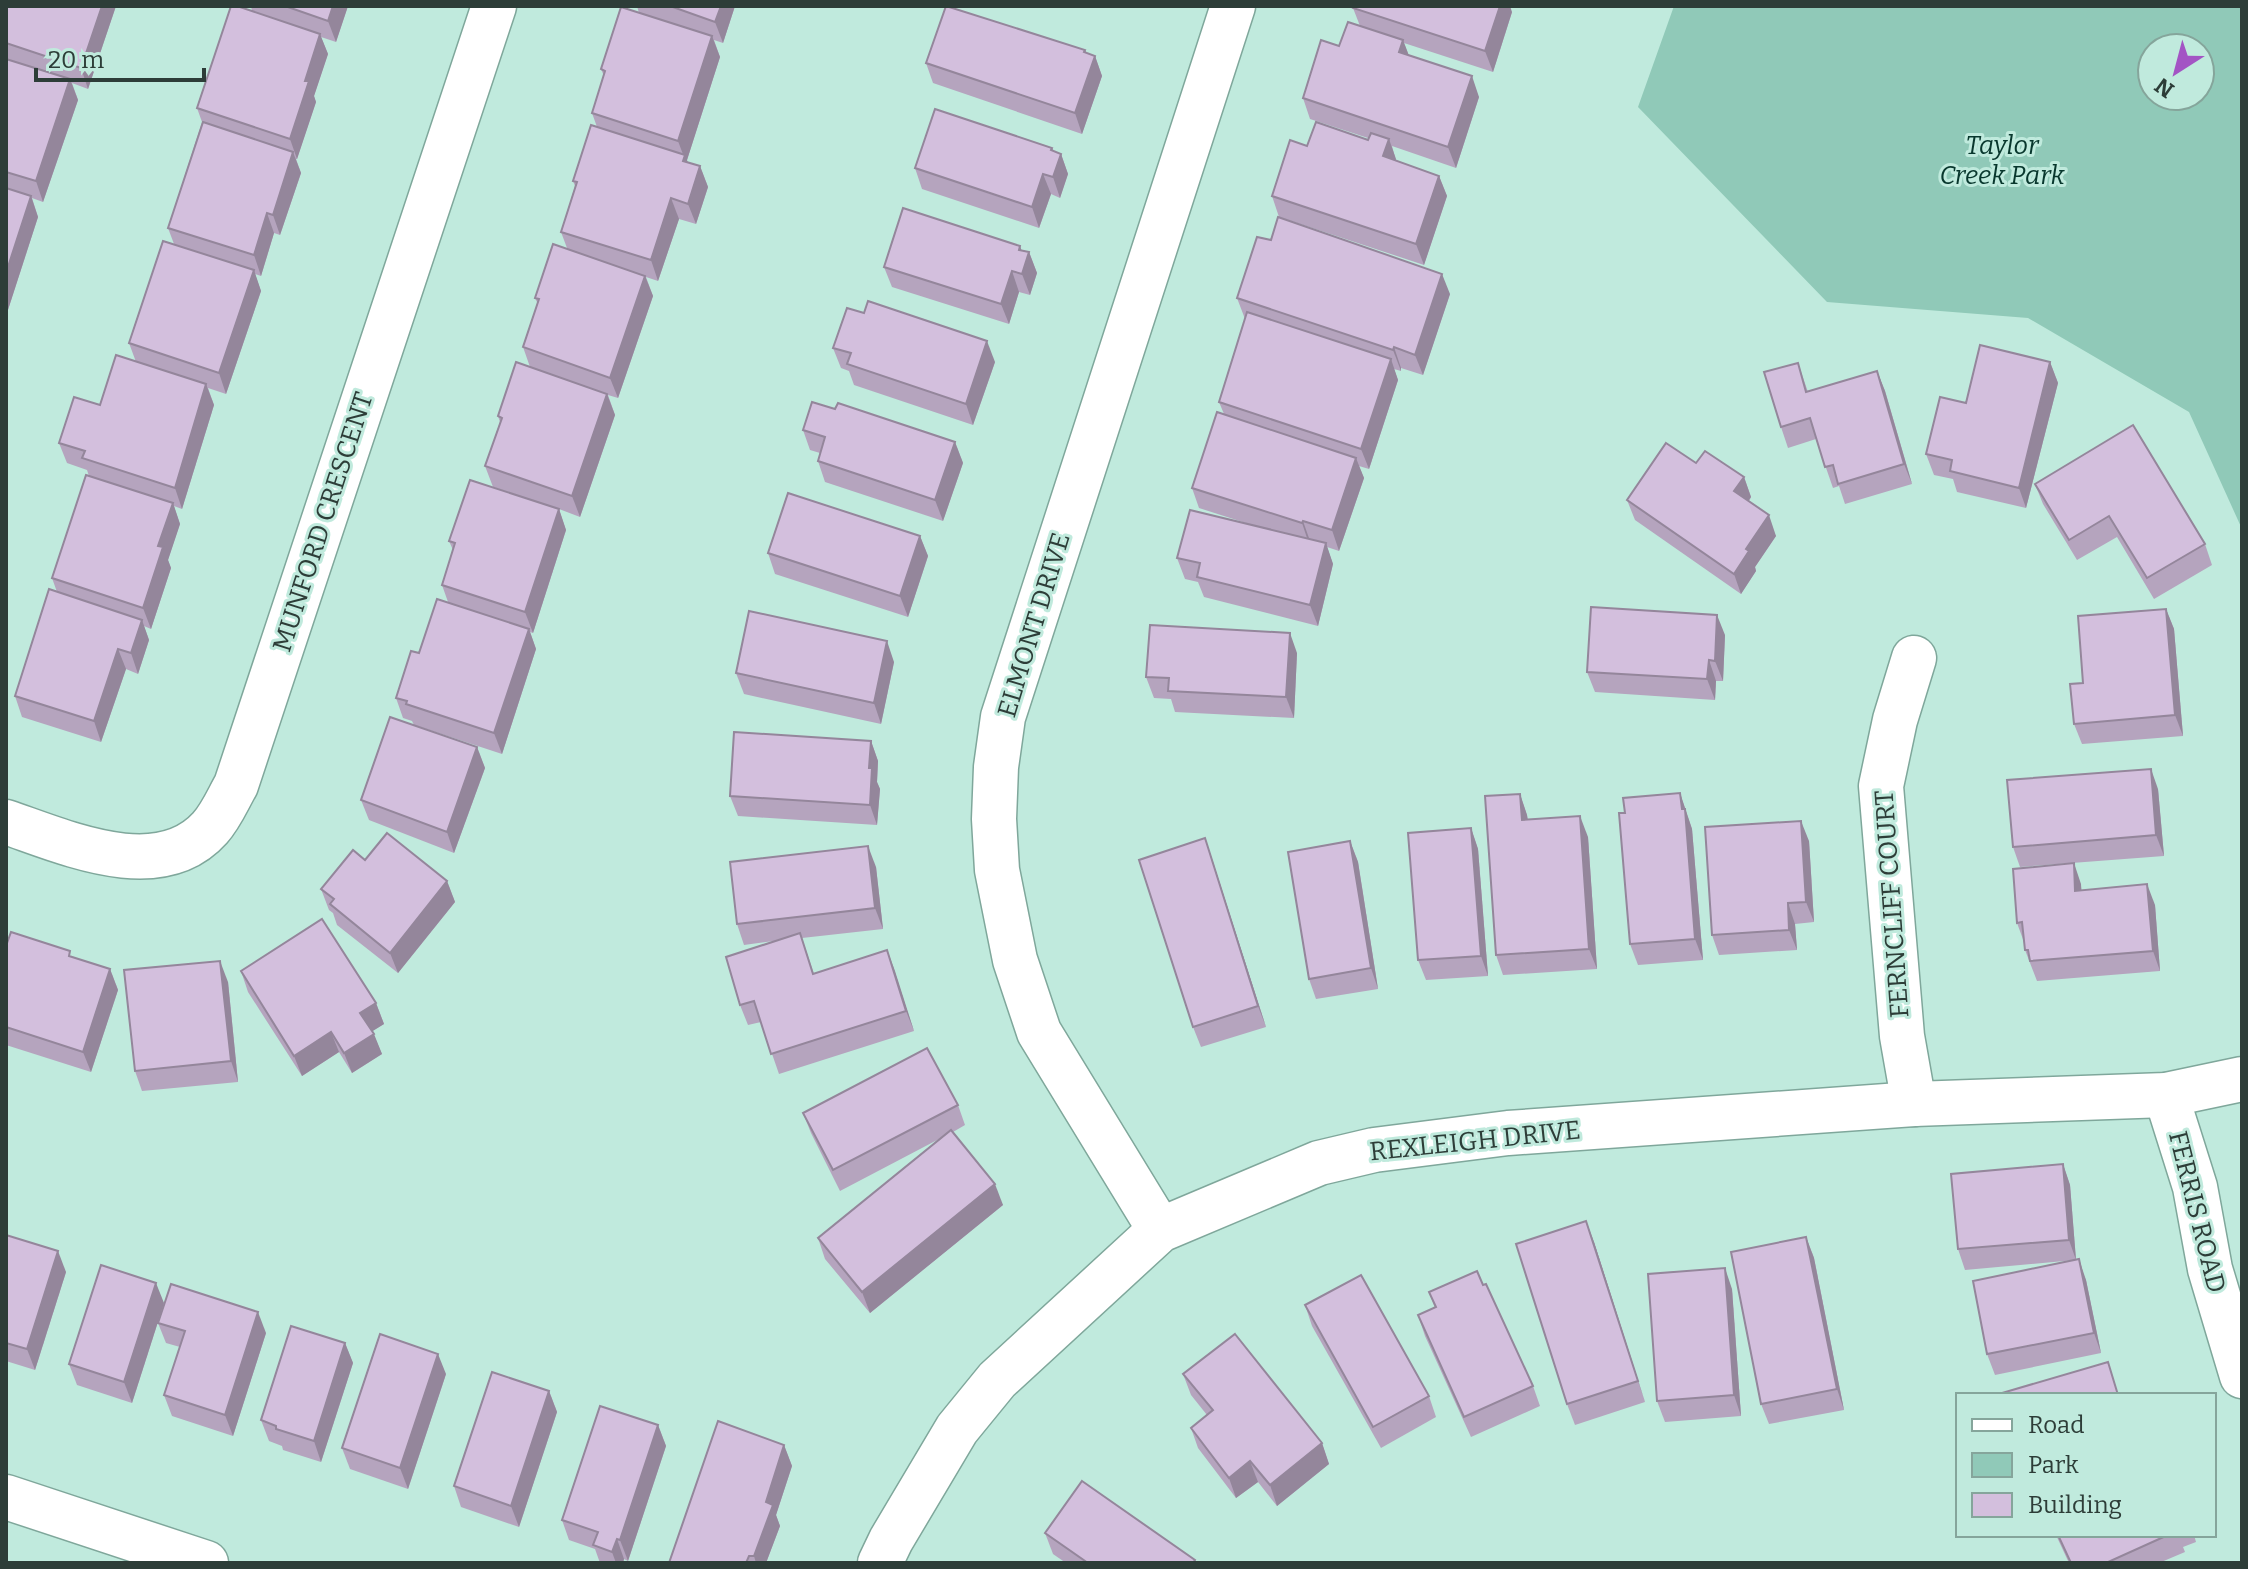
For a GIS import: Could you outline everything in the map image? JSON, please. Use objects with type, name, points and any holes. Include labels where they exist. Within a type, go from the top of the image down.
[{"type":"street","name":"MUNFORD CRESCENT","points":[[6,822],[92,851],[135,857],[156,855],[194,842],[211,827],[225,805],[236,785],[494,6]]},
{"type":"street","name":"ELMONT DRIVE","points":[[1160,1230],[1039,1032],[1015,960],[997,870],[994,819],[996,767],[1003,717],[1233,6]]},
{"type":"street","name":"FERNCLIFF COURT","points":[[1914,658],[1895,720],[1881,786],[1902,1036],[1914,1104]]},
{"type":"street","name":"REXLEIGH DRIVE","points":[[880,1563],[957,1429],[997,1380],[1160,1230],[1305,1168],[1374,1150],[1508,1133],[1914,1104],[2166,1095],[2242,1079]]},
{"type":"street","name":"FERRIS ROAD","points":[[2166,1095],[2195,1187],[2210,1269],[2242,1376]]},
{"type":"street","points":[[6,1497],[206,1563]]},
{"type":"green space","name":"Taylor Creek Park","points":[[1674,6],[2242,6],[2242,529],[2189,412],[2028,318],[1827,302],[1638,107]]},
{"type":"building","points":[[6,6],[102,6],[81,68],[6,43]]},
{"type":"building","points":[[231,6],[320,34],[290,139],[197,108]]},
{"type":"building","points":[[285,6],[333,6],[328,21]]},
{"type":"building","points":[[670,6],[721,6],[715,22]]},
{"type":"building","points":[[946,6],[1085,50],[1095,56],[1075,113],[926,63]]},
{"type":"building","points":[[1354,6],[1500,6],[1485,51]]},
{"type":"building","points":[[621,7],[712,36],[678,141],[592,113],[605,71],[601,69]]},
{"type":"building","points":[[1348,22],[1403,40],[1399,52],[1472,76],[1448,147],[1303,98],[1321,40],[1339,46]]},
{"type":"building","points":[[6,59],[70,79],[36,181],[6,172]]},
{"type":"building","points":[[935,109],[1052,148],[1061,154],[1053,177],[1043,174],[1032,207],[915,168]]},
{"type":"building","points":[[203,122],[293,152],[273,215],[267,213],[254,255],[168,228]]},
{"type":"building","points":[[1316,122],[1368,140],[1371,133],[1389,139],[1383,156],[1439,176],[1416,244],[1272,196],[1290,140],[1307,146]]},
{"type":"building","points":[[591,125],[685,155],[683,161],[700,166],[688,204],[671,198],[651,260],[561,232]]},
{"type":"building","points":[[6,188],[31,196],[6,273]]},
{"type":"building","points":[[903,208],[1020,246],[1019,250],[1029,252],[1022,274],[1012,271],[1001,304],[884,267]]},
{"type":"building","points":[[1278,217],[1442,274],[1415,355],[1237,298],[1257,237],[1271,240]]},
{"type":"building","points":[[163,241],[254,270],[219,373],[129,343]]},
{"type":"building","points":[[553,244],[645,276],[610,378],[523,347]]},
{"type":"building","points":[[868,301],[987,341],[966,404],[847,364],[851,353],[833,348],[847,308],[864,313]]},
{"type":"building","points":[[1247,312],[1391,359],[1361,449],[1219,402]]},
{"type":"building","points":[[1980,345],[2050,362],[2019,488],[1950,471],[1952,460],[1926,454],[1940,397],[1966,403]]},
{"type":"building","points":[[116,355],[206,384],[175,488],[82,458],[85,451],[59,443],[74,397],[100,405]]},
{"type":"building","points":[[516,362],[607,394],[572,496],[485,466],[502,418],[498,416]]},
{"type":"building","points":[[1798,363],[1806,392],[1877,371],[1904,464],[1838,484],[1833,465],[1825,467],[1810,418],[1781,427],[1764,372]]},
{"type":"building","points":[[812,402],[835,409],[838,403],[955,442],[935,500],[818,461],[825,437],[803,430]]},
{"type":"building","points":[[1217,412],[1356,458],[1332,530],[1192,488]]},
{"type":"building","points":[[2133,425],[2205,544],[2147,578],[2109,516],[2069,540],[2035,484]]},
{"type":"building","points":[[1666,443],[1696,463],[1705,451],[1744,477],[1734,491],[1769,515],[1746,549],[1749,551],[1734,574],[1627,500]]},
{"type":"building","points":[[86,475],[173,503],[158,546],[163,547],[143,608],[52,578]]},
{"type":"building","points":[[470,480],[559,509],[525,612],[442,585],[455,543],[449,541]]},
{"type":"building","points":[[788,493],[920,536],[900,596],[768,553]]},
{"type":"building","points":[[1190,510],[1326,543],[1310,605],[1197,577],[1200,563],[1177,558]]},
{"type":"building","points":[[49,589],[142,620],[131,653],[118,649],[94,721],[15,696]]},
{"type":"building","points":[[437,599],[529,629],[494,733],[396,698],[411,651],[419,653]]},
{"type":"building","points":[[1591,607],[1717,615],[1715,661],[1709,660],[1707,679],[1587,672]]},
{"type":"building","points":[[2166,609],[2175,715],[2074,724],[2070,684],[2083,683],[2078,616]]},
{"type":"building","points":[[749,611],[887,641],[874,703],[736,673]]},
{"type":"building","points":[[1150,625],[1290,633],[1286,697],[1168,691],[1169,678],[1146,677]]},
{"type":"building","points":[[390,717],[477,747],[447,832],[361,800]]},
{"type":"building","points":[[734,732],[871,741],[870,805],[730,796]]},
{"type":"building","points":[[2151,769],[2156,835],[2013,847],[2007,780]]},
{"type":"building","points":[[1680,793],[1682,809],[1685,809],[1695,939],[1630,944],[1619,813],[1625,813],[1623,798]]},
{"type":"building","points":[[1520,794],[1522,820],[1580,816],[1589,949],[1496,955],[1485,796]]},
{"type":"building","points":[[1801,821],[1806,902],[1788,903],[1789,930],[1712,935],[1705,827]]},
{"type":"building","points":[[1471,828],[1481,956],[1418,960],[1408,833]]},
{"type":"building","points":[[387,833],[447,881],[390,953],[330,904],[334,899],[321,889],[353,850],[365,860]]},
{"type":"building","points":[[1205,838],[1258,1006],[1193,1027],[1139,860]]},
{"type":"building","points":[[1350,841],[1371,968],[1309,979],[1288,852]]},
{"type":"building","points":[[868,846],[875,908],[737,924],[730,862]]},
{"type":"building","points":[[2074,863],[2075,891],[2147,884],[2153,951],[2030,961],[2028,950],[2025,950],[2022,922],[2017,923],[2013,869]]},
{"type":"building","points":[[322,919],[376,1003],[360,1013],[374,1034],[344,1053],[331,1032],[294,1056],[241,971]]},
{"type":"building","points":[[11,932],[70,951],[69,956],[110,969],[83,1052],[6,1027],[6,946]]},
{"type":"building","points":[[800,933],[813,974],[887,950],[906,1011],[771,1054],[754,1001],[740,1005],[726,957]]},
{"type":"building","points":[[220,961],[231,1061],[135,1071],[124,970]]},
{"type":"building","points":[[927,1048],[958,1105],[833,1170],[803,1113]]},
{"type":"building","points":[[951,1130],[995,1184],[862,1292],[818,1238]]},
{"type":"building","points":[[2063,1164],[2069,1240],[1958,1249],[1951,1174]]},
{"type":"building","points":[[1586,1221],[1638,1381],[1567,1404],[1516,1244]]},
{"type":"building","points":[[6,1235],[58,1251],[27,1349],[6,1343]]},
{"type":"building","points":[[1806,1237],[1837,1389],[1761,1404],[1731,1252]]},
{"type":"building","points":[[2079,1259],[2094,1333],[1987,1354],[1973,1281]]},
{"type":"building","points":[[101,1265],[156,1283],[124,1382],[69,1364]]},
{"type":"building","points":[[1725,1268],[1734,1395],[1657,1401],[1648,1274]]},
{"type":"building","points":[[1477,1271],[1483,1285],[1486,1284],[1533,1386],[1464,1417],[1418,1315],[1436,1307],[1429,1292]]},
{"type":"building","points":[[1361,1275],[1429,1396],[1373,1427],[1305,1305]]},
{"type":"building","points":[[171,1284],[258,1312],[225,1415],[164,1395],[185,1331],[158,1323]]},
{"type":"building","points":[[291,1326],[345,1343],[314,1441],[276,1429],[276,1426],[261,1420]]},
{"type":"building","points":[[380,1334],[438,1354],[400,1468],[342,1448]]},
{"type":"building","points":[[1235,1334],[1322,1443],[1270,1485],[1250,1461],[1229,1478],[1191,1428],[1213,1410],[1183,1374]]},
{"type":"building","points":[[2108,1362],[2117,1393],[2002,1393]]},
{"type":"building","points":[[492,1372],[549,1391],[511,1506],[454,1486]]},
{"type":"building","points":[[600,1406],[658,1425],[620,1540],[617,1539],[612,1552],[593,1545],[598,1532],[562,1520]]},
{"type":"building","points":[[718,1421],[784,1445],[766,1502],[773,1505],[754,1556],[749,1556],[746,1563],[669,1563]]},
{"type":"building","points":[[1082,1481],[1195,1560],[1193,1563],[1088,1563],[1045,1533]]},
{"type":"building","points":[[2059,1537],[2164,1537],[2106,1563],[2071,1563]]}]
